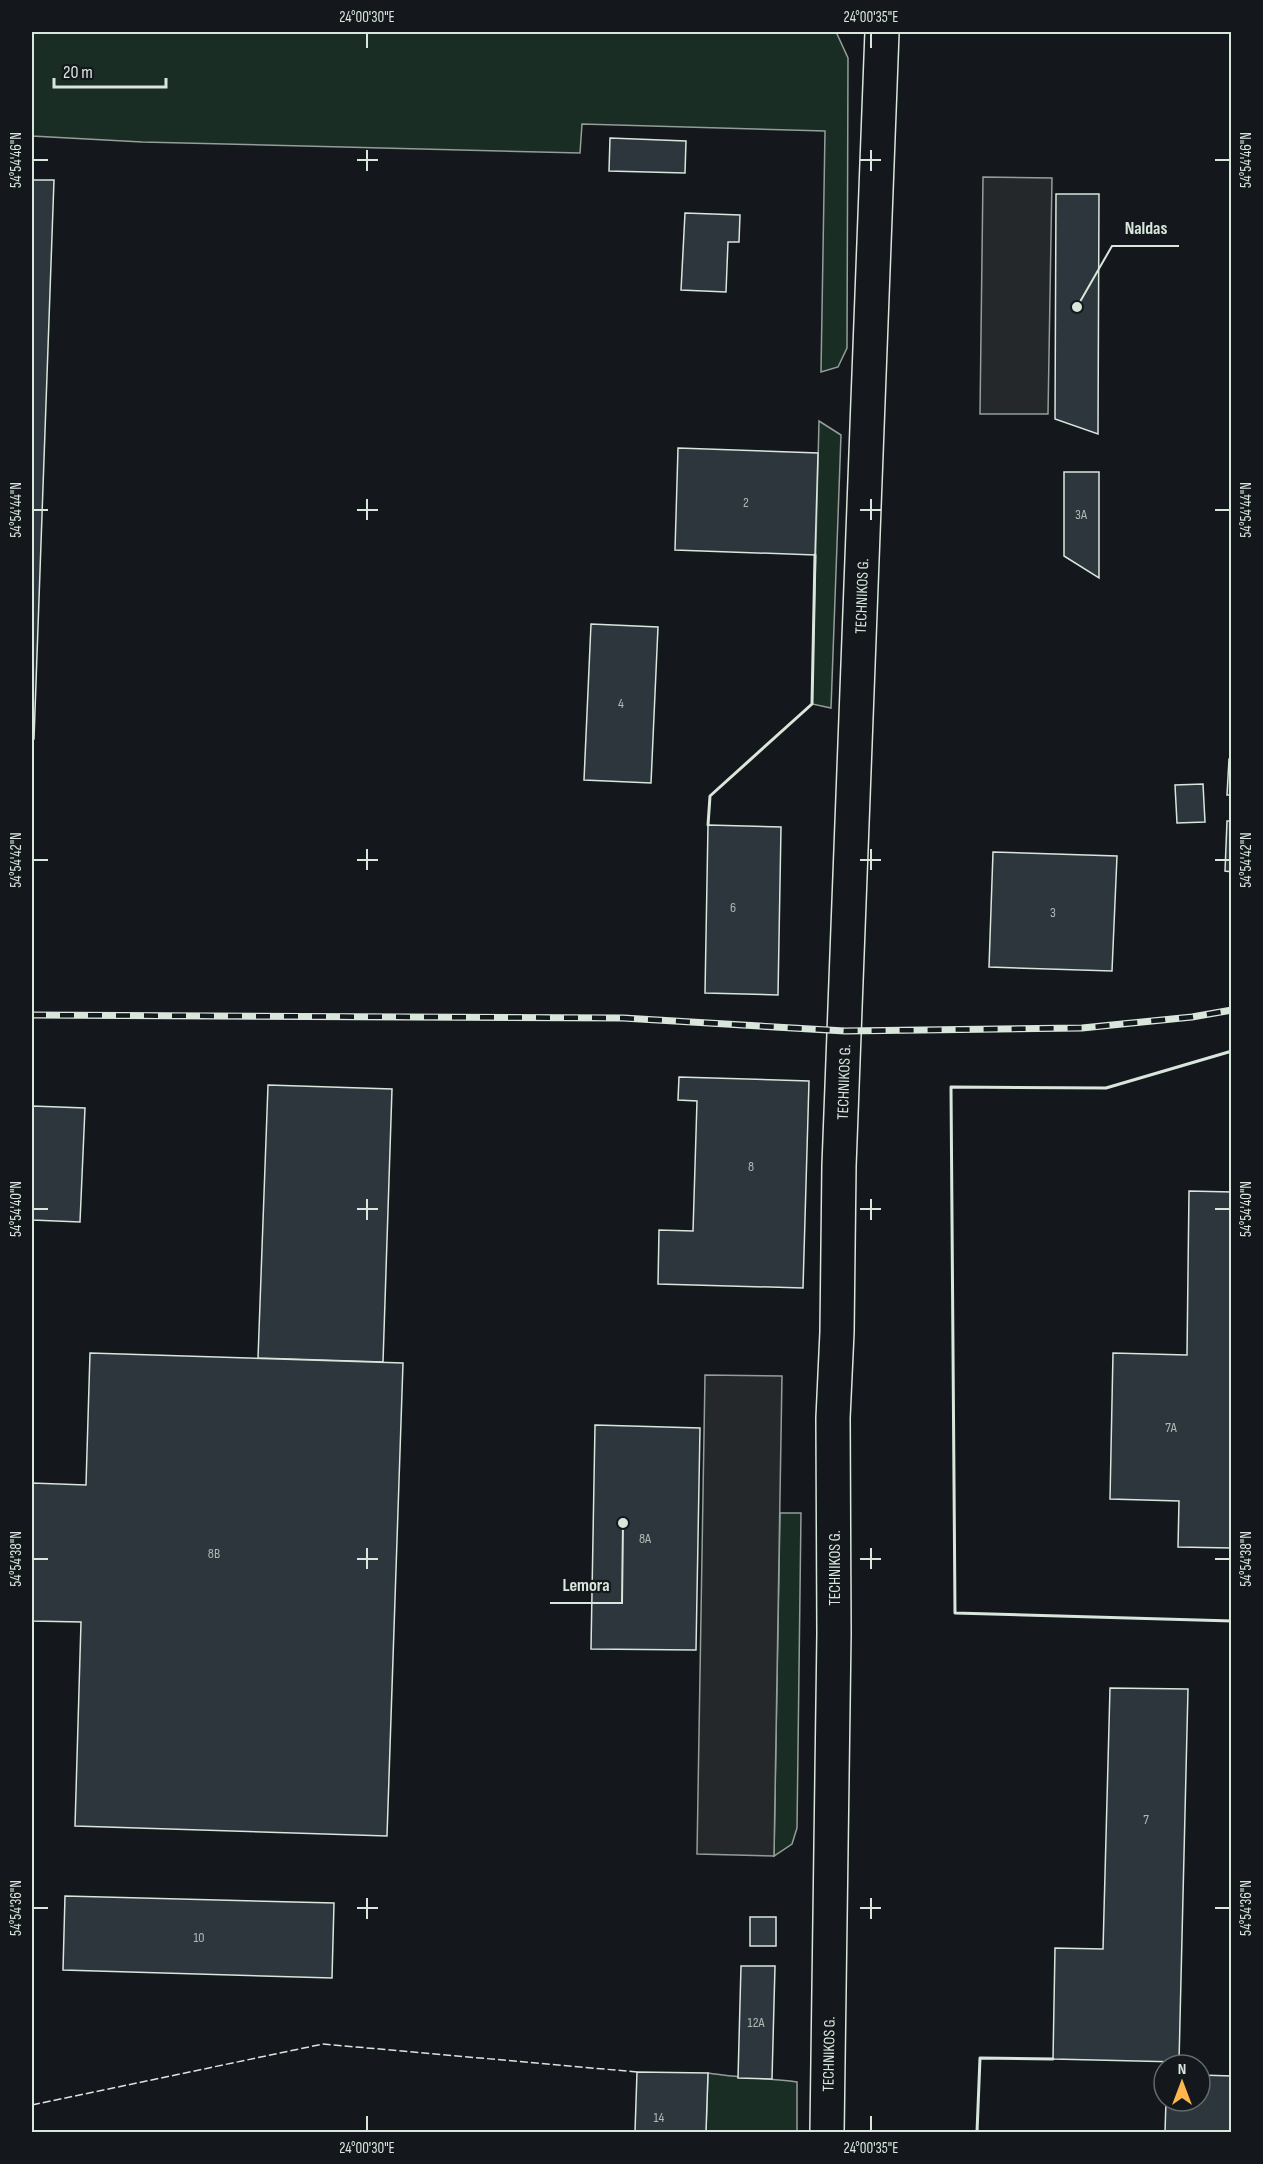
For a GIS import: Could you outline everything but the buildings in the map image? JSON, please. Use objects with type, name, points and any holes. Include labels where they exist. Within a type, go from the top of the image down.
[{"type":"street","name":"TECHNIKOS G.","points":[[828,2133],[834,1633],[833,1418],[837,1332],[839,1167],[882,32]]},
{"type":"green space","points":[[32,32],[834,32],[848,58],[847,348],[838,367],[821,372],[825,131],[582,124],[580,153],[142,142],[32,136]]},
{"type":"green space","points":[[819,421],[841,435],[831,708],[812,704]]},
{"type":"green space","points":[[780,1513],[801,1513],[797,1828],[792,1844],[774,1856]]},
{"type":"green space","points":[[708,2073],[797,2082],[797,2132],[706,2132]]},
{"type":"shaded area","points":[[983,177],[1052,178],[1048,414],[980,414]]},
{"type":"shaded area","points":[[705,1375],[782,1376],[774,1856],[697,1854]]},
{"type":"railway","points":[[32,1015],[623,1018],[845,1031],[1082,1028],[1192,1017],[1232,1010]]},
{"type":"fence","points":[[32,2105],[323,2044],[637,2072]]},
{"type":"wall","points":[[708,825],[710,796],[812,704],[815,555]]},
{"type":"wall","points":[[1232,1051],[1106,1088],[951,1087],[955,1613],[1232,1621]]},
{"type":"wall","points":[[977,2132],[980,2058],[1053,2059]]},
{"type":"place","name":"Naldas","points":[[1077,307]]},
{"type":"place","name":"Lemora","points":[[623,1523]]}]
